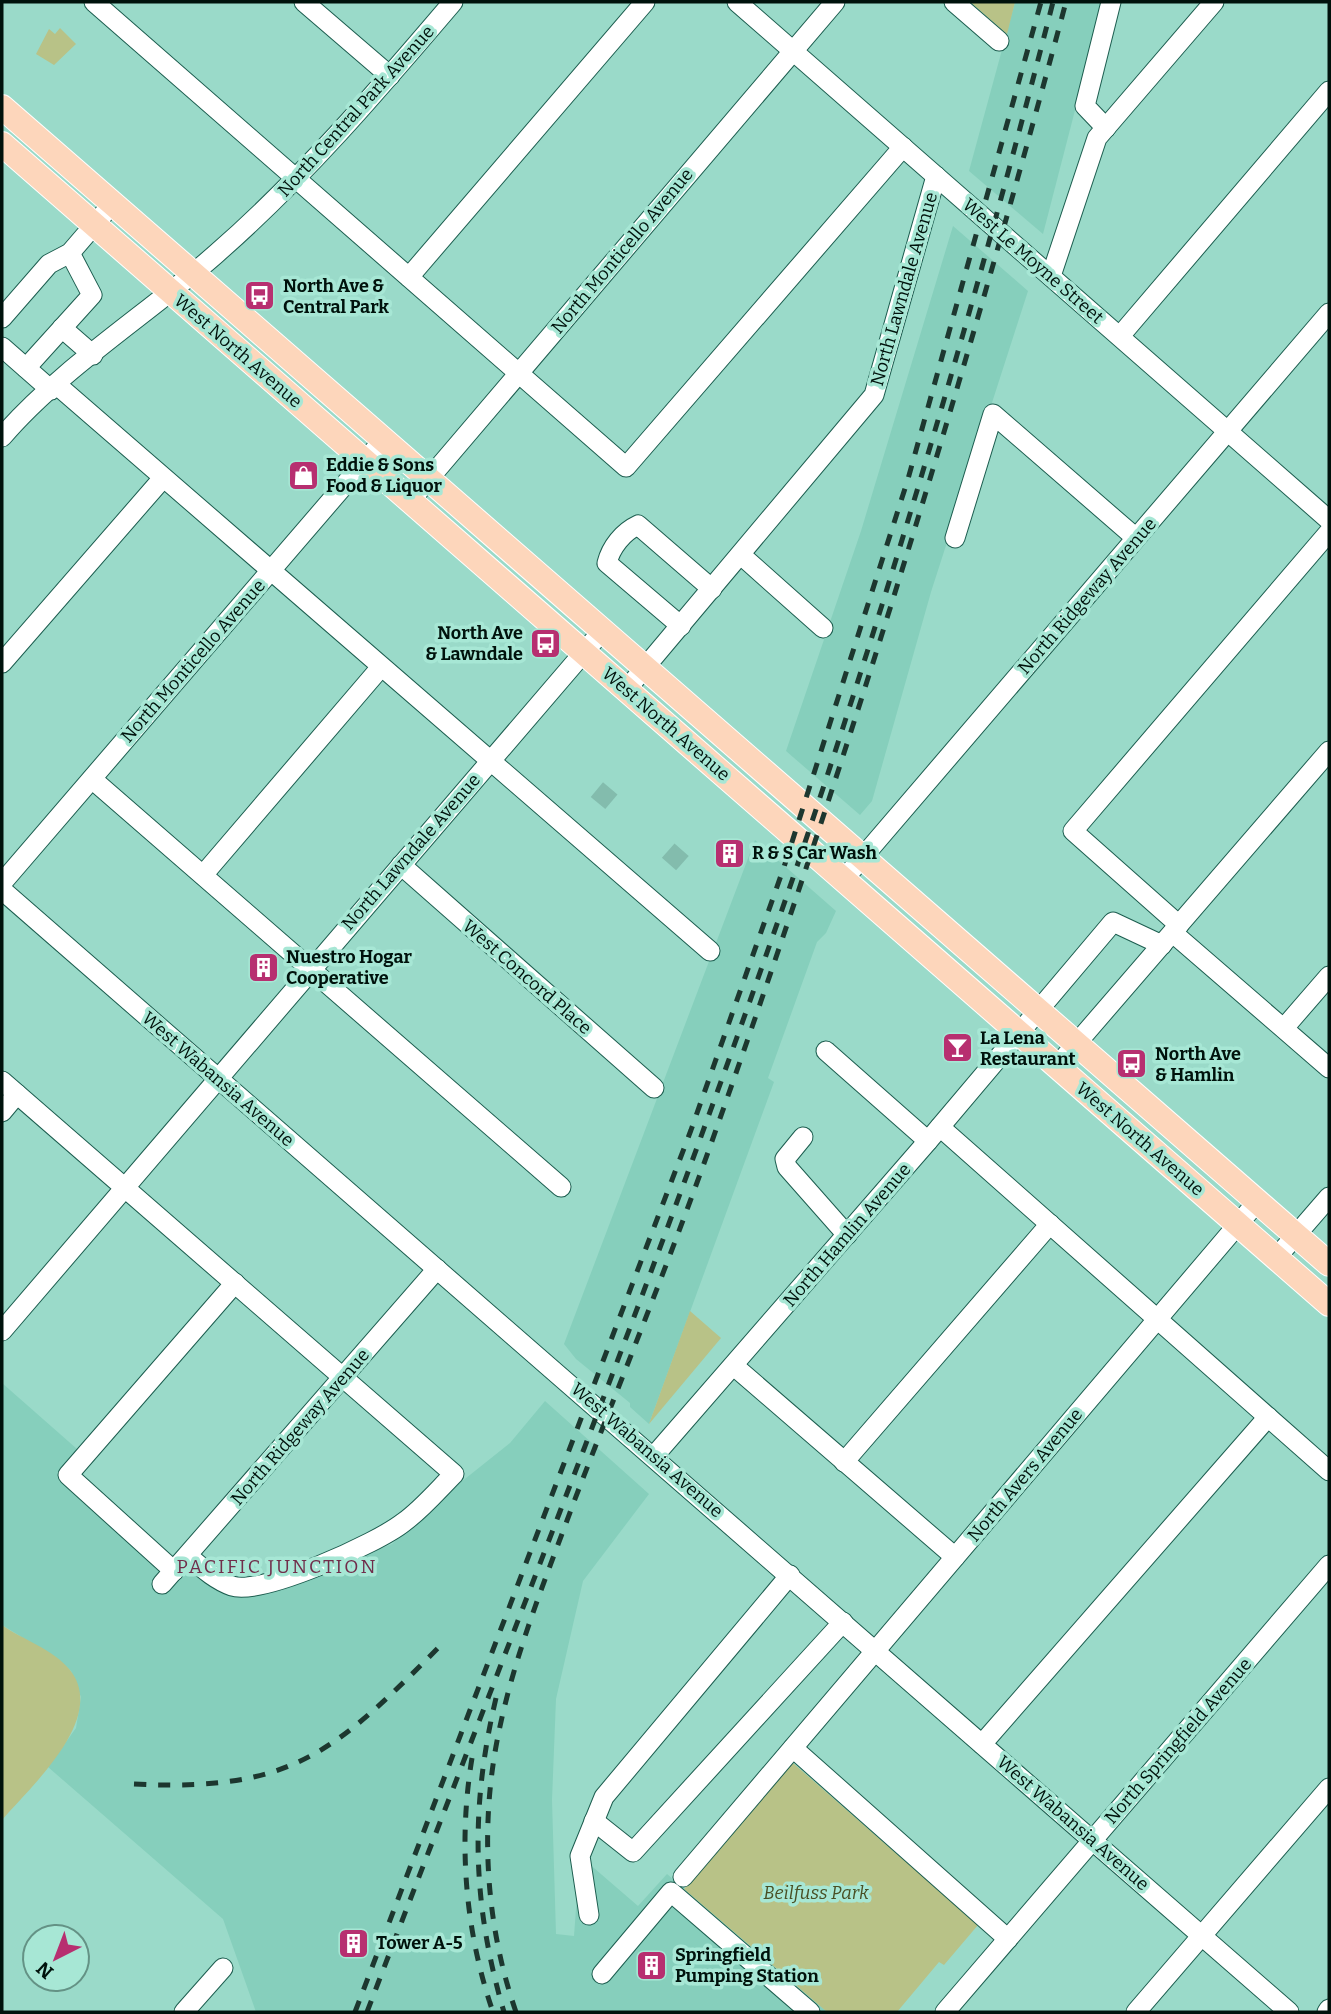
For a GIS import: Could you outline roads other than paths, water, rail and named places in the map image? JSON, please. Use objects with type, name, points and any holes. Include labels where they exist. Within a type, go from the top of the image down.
[{"type":"main road","name":"West North Avenue","points":[[2,107],[1329,1264]]},
{"type":"main road","name":"West North Avenue","points":[[2,144],[1329,1304]]},
{"type":"street","points":[[94,2],[626,467],[903,147]]},
{"type":"street","points":[[304,2],[390,76]]},
{"type":"street","name":"North Central Park Avenue","points":[[2,437],[54,388],[193,273],[297,178],[453,2]]},
{"type":"street","points":[[409,277],[645,2]]},
{"type":"street","name":"West Le Moyne Street","points":[[737,2],[1329,520]]},
{"type":"street","name":"North Monticello Avenue","points":[[410,501],[835,2]]},
{"type":"street","points":[[954,2],[999,41]]},
{"type":"street","points":[[1106,128],[1085,106],[1111,2]]},
{"type":"street","points":[[1051,276],[1097,138],[1214,2]]},
{"type":"street","points":[[1119,336],[1329,91]]},
{"type":"street","name":"North Lawndale Avenue","points":[[626,690],[874,395],[936,176]]},
{"type":"street","points":[[2,318],[49,264],[70,253],[113,203]]},
{"type":"street","points":[[26,368],[92,295],[70,253]]},
{"type":"street","name":"North Ridgeway Avenue","points":[[844,878],[1329,313]]},
{"type":"street","points":[[62,328],[93,355]]},
{"type":"street","points":[[2,347],[163,478],[710,951]]},
{"type":"street","points":[[955,538],[993,414],[1136,538]]},
{"type":"street","name":"North Monticello Avenue","points":[[2,883],[384,439]]},
{"type":"street","points":[[2,663],[163,478]]},
{"type":"street","points":[[681,626],[607,564],[610,552],[628,530],[638,525],[712,589]]},
{"type":"street","points":[[1329,532],[1073,831],[1171,934],[1329,1068]]},
{"type":"street","points":[[741,555],[823,628]]},
{"type":"street","name":"North Lawndale Avenue","points":[[2,1331],[603,629]]},
{"type":"street","points":[[203,876],[381,667]]},
{"type":"street","points":[[1057,1066],[1329,751]]},
{"type":"street","points":[[92,779],[561,1187]]},
{"type":"street","name":"West Concord Place","points":[[401,865],[654,1088]]},
{"type":"street","name":"West Wabansia Avenue","points":[[2,890],[1289,2012]]},
{"type":"street","name":"North Hamlin Avenue","points":[[654,1456],[934,1134],[1113,922],[1171,934]]},
{"type":"street","points":[[1284,1028],[1329,976]]},
{"type":"street","points":[[826,1051],[1050,1224],[1329,1471]]},
{"type":"street","points":[[2,1112],[9,1088],[454,1474],[405,1522],[368,1546],[289,1576],[246,1588],[232,1586],[208,1573],[188,1556]]},
{"type":"street","points":[[803,1137],[785,1159],[787,1167],[847,1235]]},
{"type":"street","points":[[1276,1258],[1329,1197]]},
{"type":"street","name":"North Avers Avenue","points":[[683,1877],[1257,1202]]},
{"type":"street","points":[[844,1462],[1050,1224]]},
{"type":"street","name":"North Ridgeway Avenue","points":[[235,1283],[68,1475],[168,1578],[437,1269]]},
{"type":"street","points":[[734,1366],[955,1557]]},
{"type":"street","points":[[982,1744],[1268,1418]]},
{"type":"street","name":"North Springfield Avenue","points":[[945,2012],[1329,1564]]},
{"type":"street","points":[[589,1915],[580,1856],[604,1797],[790,1575]]},
{"type":"street","points":[[594,1821],[633,1852],[843,1622]]},
{"type":"street","points":[[793,1748],[1008,1939]]},
{"type":"street","points":[[1136,2012],[1329,1788]]},
{"type":"street","points":[[602,1974],[671,1892],[810,2012]]},
{"type":"street","points":[[184,2012],[223,1968]]},
{"type":"tunnel","points":[[598,803],[614,784]]},
{"type":"tunnel","points":[[669,864],[685,846]]},
{"type":"railway","points":[[355,2012],[691,1130],[784,867],[908,479],[1041,2]]},
{"type":"railway","points":[[367,2012],[640,1302],[795,872],[866,657],[932,440],[995,221],[1053,2]]},
{"type":"railway","points":[[516,2012],[498,1946],[492,1912],[488,1843],[492,1775],[512,1679],[553,1558],[701,1171],[814,845],[946,426],[1066,2]]},
{"type":"railway","points":[[134,1784],[188,1785],[233,1781],[272,1772],[306,1758],[338,1739],[369,1714],[439,1647]]},
{"type":"railway","points":[[496,1698],[482,1778],[478,1856],[486,1933],[504,2012]]},
{"type":"railway","points":[[472,1758],[465,1822],[467,1886],[476,1950],[493,2012]]},
{"type":"place","name":"North Ave & Central Park","points":[[260,296]]},
{"type":"place","name":"Eddie & Sons Food & Liquor","points":[[303,475]]},
{"type":"place","name":"North Ave & Lawndale","points":[[546,643]]},
{"type":"place","name":"R & S Car Wash","points":[[729,853]]},
{"type":"place","name":"Nuestro Hogar Cooperative","points":[[263,967]]},
{"type":"place","name":"La Lena Restaurant","points":[[957,1048]]},
{"type":"place","name":"North Ave & Hamlin","points":[[1132,1064]]},
{"type":"place","name":"Tower A-5","points":[[353,1943]]},
{"type":"place","name":"Springfield Pumping Station","points":[[652,1965]]},
{"type":"district","name":"PACIFIC JUNCTION","points":[[277,1566]]},
{"type":"park label","name":"Beilfuss Park","points":[[816,1893]]}]
